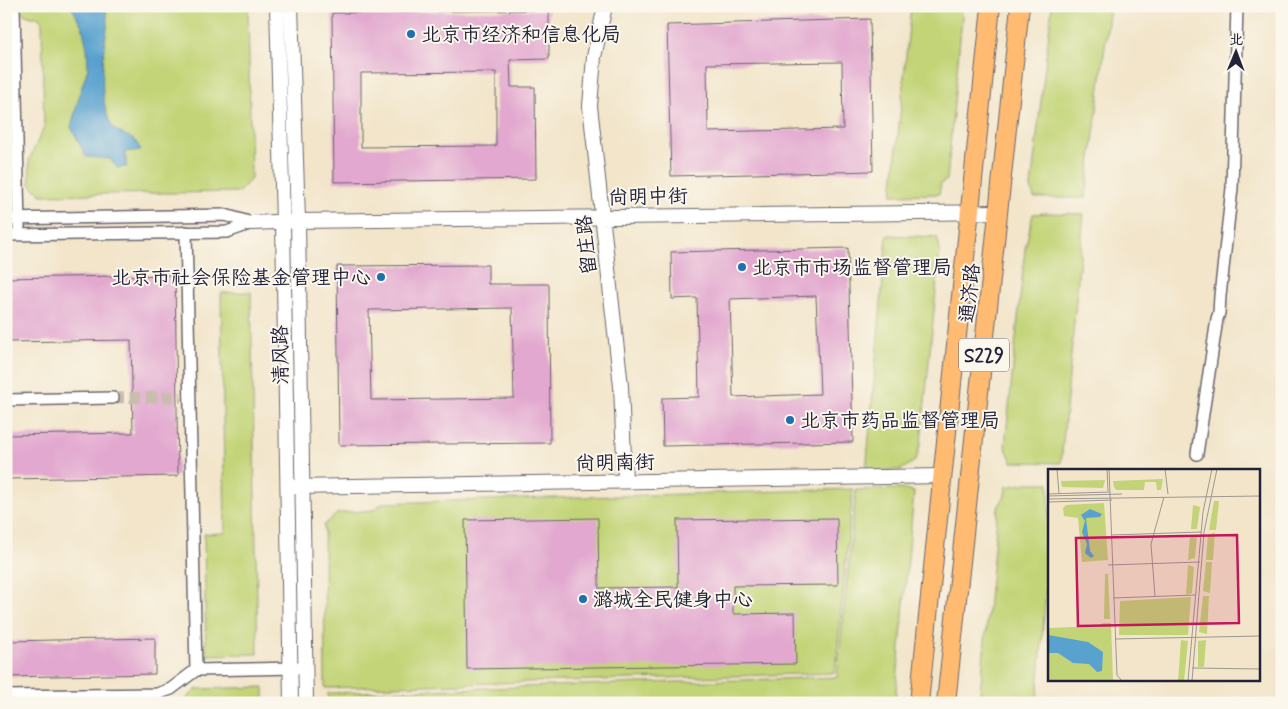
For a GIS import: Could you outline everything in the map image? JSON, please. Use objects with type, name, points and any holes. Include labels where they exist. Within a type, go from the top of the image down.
[{"type":"main road","name":"通济路","points":[[919,703],[991,6]]},
{"type":"main road","name":"通济路","points":[[946,703],[1020,6]]},
{"type":"street","points":[[14,6],[20,235]]},
{"type":"street","name":"清风路","points":[[277,6],[283,222],[291,703]]},
{"type":"street","name":"清风路","points":[[291,6],[298,221],[306,703]]},
{"type":"street","name":"留庄路","points":[[605,6],[594,58],[590,106],[621,386],[625,481]]},
{"type":"street","points":[[1197,454],[1219,313],[1232,188],[1237,6]]},
{"type":"street","name":"尚明中街","points":[[252,223],[999,212]]},
{"type":"street","points":[[6,219],[226,216],[252,223]]},
{"type":"street","points":[[6,235],[227,232],[252,223]]},
{"type":"street","points":[[186,232],[186,397],[196,670]]},
{"type":"street","points":[[6,400],[113,398]]},
{"type":"street","name":"尚明南街","points":[[288,487],[943,476]]},
{"type":"street","points":[[6,696],[157,694],[171,690],[196,670],[305,668]]},
{"type":"green space","points":[[18,6],[248,6],[251,179],[239,192],[41,195],[30,184],[29,160],[44,127],[42,21],[39,17],[31,17],[21,13]]},
{"type":"green space","points":[[911,6],[963,6],[947,180],[941,183],[939,194],[892,195]]},
{"type":"green space","points":[[1052,6],[1110,6],[1086,198],[1034,198],[1031,187]]},
{"type":"green space","points":[[1033,214],[1084,214],[1061,463],[1012,462],[1005,446],[1025,249]]},
{"type":"green space","points":[[887,235],[937,237],[940,250],[921,442],[916,460],[901,470],[866,471]]},
{"type":"green space","points":[[251,292],[258,654],[206,655],[204,534],[225,533],[221,293]]},
{"type":"green space","points":[[1027,483],[1048,483],[1048,565],[1037,703],[979,703],[998,507],[1005,496],[1006,487]]},
{"type":"green space","name":"潞城全民健身中心","points":[[853,489],[835,673],[325,688],[324,525],[338,513],[374,510],[382,503]]},
{"type":"green space","points":[[906,489],[914,492],[895,703],[328,703],[328,693],[837,677],[856,490]]},
{"type":"green space","points":[[264,687],[264,703],[181,703],[197,689]]},
{"type":"water","points":[[71,6],[105,6],[107,23],[104,51],[104,102],[114,129],[134,140],[141,150],[125,152],[127,167],[117,168],[110,159],[86,157],[71,127],[88,68],[87,48],[82,26]]},
{"type":"building","points":[[549,10],[549,59],[510,60],[511,87],[535,87],[536,179],[334,182],[332,13]],"holes":[[[496,72],[496,146],[361,147],[361,73]]]},
{"type":"building","points":[[870,19],[873,171],[671,176],[667,25]],"holes":[[[842,62],[843,129],[708,132],[707,64]]]},
{"type":"building","points":[[848,248],[853,442],[663,446],[662,398],[699,397],[697,298],[672,299],[671,252]],"holes":[[[816,296],[820,394],[733,397],[730,299]]]},
{"type":"building","points":[[488,265],[488,284],[549,284],[550,443],[339,445],[337,266]],"holes":[[[512,308],[514,398],[371,400],[369,310]]]},
{"type":"building","points":[[175,275],[178,476],[6,479],[6,435],[133,433],[131,340],[6,342],[6,278]]},
{"type":"building","points":[[598,518],[599,588],[678,587],[677,520],[837,518],[838,585],[733,586],[733,614],[795,613],[796,664],[467,669],[465,520]]},
{"type":"building","points":[[155,638],[155,674],[6,677],[6,641]]},
{"type":"tunnel","points":[[113,398],[181,397]]},
{"type":"place","name":"北京市经济和信息化局","points":[[411,34]]},
{"type":"place","name":"北京市市场监督管理局","points":[[742,267]]},
{"type":"place","name":"北京市社会保险基金管理中心","points":[[381,277]]},
{"type":"place","name":"北京市药品监督管理局","points":[[790,420]]},
{"type":"place","name":"潞城全民健身中心","points":[[583,599]]}]
